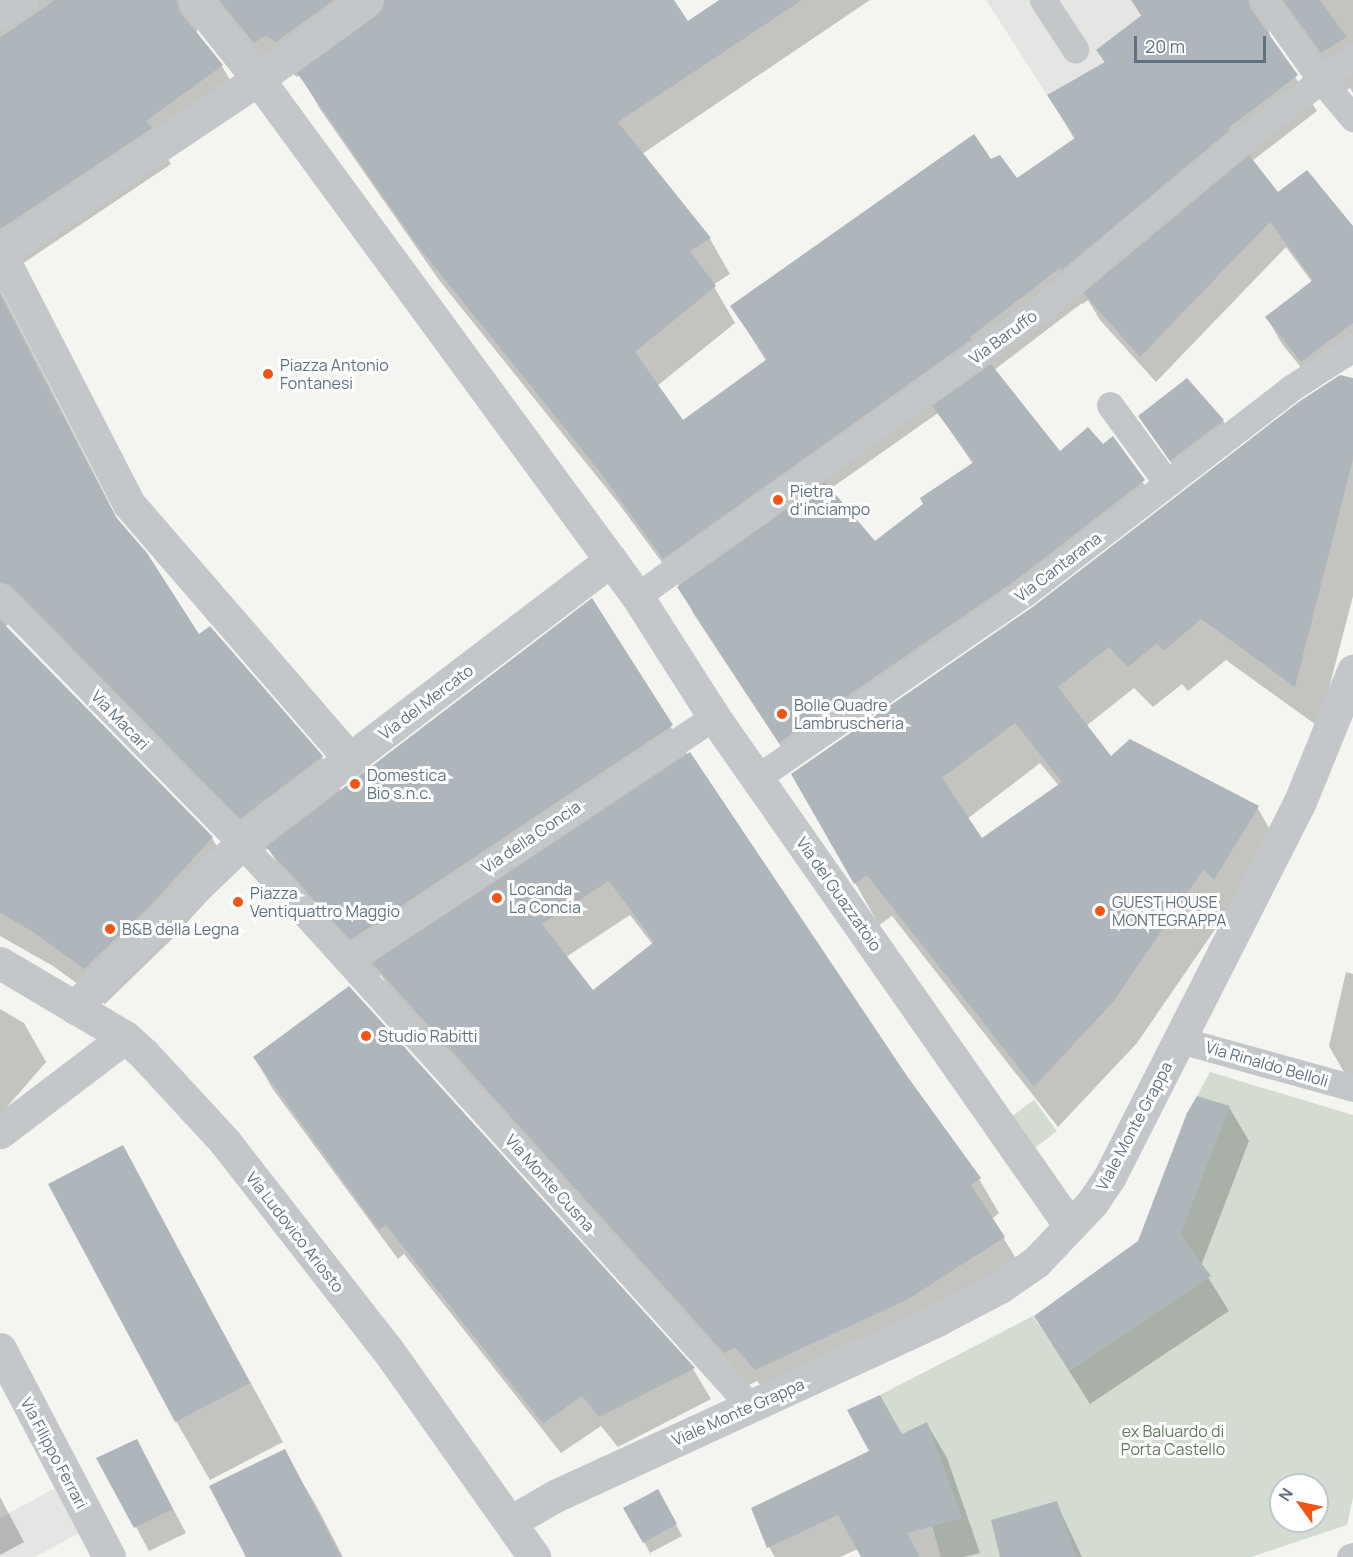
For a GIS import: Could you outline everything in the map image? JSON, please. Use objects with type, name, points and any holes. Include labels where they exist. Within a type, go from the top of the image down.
[{"type":"street","points":[[195,0],[258,79],[611,560]]},
{"type":"street","points":[[351,760],[129,504],[0,252],[258,79],[366,0]]},
{"type":"street","name":"Via del Guazzatoio","points":[[611,560],[637,596],[714,717],[1070,1226]]},
{"type":"street","name":"Via del Mercato","points":[[241,843],[611,560]]},
{"type":"street","name":"Viale Monte Grappa","points":[[510,1522],[555,1496],[937,1320],[1000,1287],[1036,1262],[1070,1226],[1108,1178],[1299,804],[1353,671]]},
{"type":"street","points":[[75,1008],[100,980],[241,843]]},
{"type":"street","name":"Via Ludovico Ariosto","points":[[0,963],[125,1037],[143,1053],[225,1142],[387,1349],[534,1557]]},
{"type":"street","points":[[0,1132],[125,1037]]},
{"type":"street","name":"Via Filippo Ferrari","points":[[0,1349],[108,1557]]},
{"type":"lane","points":[[0,17],[25,0]]},
{"type":"lane","points":[[1042,0],[1075,49]]},
{"type":"lane","points":[[1264,0],[1321,80],[1353,117]]},
{"type":"lane","name":"Via Baruffo","points":[[637,596],[1041,309],[1129,231],[1353,57]]},
{"type":"lane","name":"Via Cantarana","points":[[758,777],[1025,593],[1291,388],[1353,348]]},
{"type":"lane","points":[[1110,405],[1167,483]]},
{"type":"lane","name":"Via Macari","points":[[0,597],[241,843],[348,960]]},
{"type":"lane","name":"Via della Concia","points":[[348,960],[714,717]]},
{"type":"lane","name":"Via Monte Cusna","points":[[348,960],[751,1407]]},
{"type":"lane","name":"Via Rinaldo Belloli","points":[[1180,1040],[1353,1088]]},
{"type":"shaded area","points":[[986,0],[1207,0],[1109,119],[1080,76],[1047,95]]},
{"type":"shaded area","points":[[57,1487],[81,1532],[35,1557],[0,1557],[0,1518]]},
{"type":"green space","name":"ex Baluardo di Porta Castello","points":[[1210,1072],[1353,1115],[1353,1498],[1347,1525],[1329,1531],[1329,1473],[1269,1473],[1269,1533],[1323,1533],[1251,1557],[941,1557],[932,1526],[961,1518],[937,1450],[926,1425],[903,1436],[880,1395],[1033,1316],[1070,1370],[1210,1276],[1180,1235],[1229,1106],[1197,1096]]},
{"type":"green space","points":[[1034,1100],[1057,1131],[1027,1154],[1004,1122]]},
{"type":"building","points":[[55,0],[177,0],[180,12],[223,65],[146,121],[152,128],[0,229],[0,38]]},
{"type":"building","points":[[219,0],[334,0],[276,42],[266,35],[254,43]]},
{"type":"building","points":[[384,0],[674,0],[688,21],[719,0],[802,0],[618,122],[711,238],[690,251],[716,286],[635,352],[683,420],[767,359],[730,306],[974,134],[991,159],[1000,155],[1017,178],[1075,138],[1047,95],[1105,62],[1096,50],[1142,15],[1132,0],[1248,0],[1251,9],[1298,75],[1228,128],[1230,130],[1062,270],[1060,268],[970,337],[972,339],[663,559],[597,468],[417,245],[297,73],[377,15],[383,8]]},
{"type":"building","points":[[1283,0],[1320,0],[1347,37],[1321,53]]},
{"type":"building","points":[[1249,155],[1278,192],[1307,170],[1353,226],[1353,323],[1301,362],[1265,317],[1313,280],[1270,222],[1140,357],[1083,293]]},
{"type":"building","points":[[0,294],[115,516],[147,553],[199,634],[210,626],[323,756],[240,819],[11,586],[0,582]]},
{"type":"building","points":[[991,364],[1060,451],[1088,427],[1103,444],[1113,436],[1145,480],[1016,580],[779,743],[677,587],[825,482],[875,541],[923,504],[920,498],[974,462],[932,406]]},
{"type":"building","points":[[1340,375],[1353,378],[1353,459],[1295,687],[1201,619],[1164,651],[1157,643],[1128,667],[1109,647],[1058,687],[1111,756],[1130,739],[1259,806],[1214,880],[1204,869],[1113,1002],[1034,1087],[867,875],[854,884],[791,774],[1034,606],[1300,401]],"holes":[[[1015,723],[1062,782],[982,838],[942,778]]]},
{"type":"building","points":[[1187,378],[1224,420],[1170,461],[1138,416]]},
{"type":"building","points":[[592,598],[673,725],[350,940],[266,847]]},
{"type":"building","points":[[0,620],[213,837],[151,905],[84,969],[35,933],[0,913]]},
{"type":"building","points":[[690,752],[907,1076],[981,1178],[971,1185],[1005,1237],[908,1299],[755,1370],[735,1347],[724,1353],[372,963]],"holes":[[[609,881],[654,942],[593,990],[542,924]]]},
{"type":"building","points":[[349,986],[695,1368],[599,1417],[582,1396],[543,1424],[386,1225],[379,1230],[253,1057]]},
{"type":"building","points":[[1197,1096],[1230,1106],[1180,1235],[1211,1276],[1069,1370],[1034,1316],[1138,1241],[1187,1113]]},
{"type":"building","points":[[123,1145],[250,1383],[175,1422],[48,1184]]},
{"type":"building","points":[[880,1395],[902,1434],[927,1422],[962,1518],[907,1533],[920,1557],[861,1557],[838,1515],[767,1548],[751,1508],[869,1451],[847,1410]]},
{"type":"building","points":[[137,1439],[173,1509],[134,1528],[96,1458]]},
{"type":"building","points":[[285,1449],[341,1557],[246,1557],[209,1486]]},
{"type":"building","points":[[658,1489],[677,1524],[643,1543],[623,1508]]},
{"type":"building","points":[[1057,1501],[1076,1557],[1000,1557],[991,1520]]},
{"type":"place","name":"Piazza Antonio Fontanesi","points":[[268,374]]},
{"type":"place","name":"Pietra d'inciampo","points":[[778,500]]},
{"type":"place","name":"Bolle Quadre Lambruscheria","points":[[782,714]]},
{"type":"place","name":"Domestica Bio s.n.c.","points":[[355,784]]},
{"type":"place","name":"Locanda La Concia","points":[[497,898]]},
{"type":"place","name":"Piazza Ventiquattro Maggio","points":[[238,902]]},
{"type":"place","name":"GUEST HOUSE MONTEGRAPPA","points":[[1100,911]]},
{"type":"place","name":"B&B della Legna","points":[[110,929]]},
{"type":"place","name":"Studio Rabitti","points":[[366,1036]]}]
